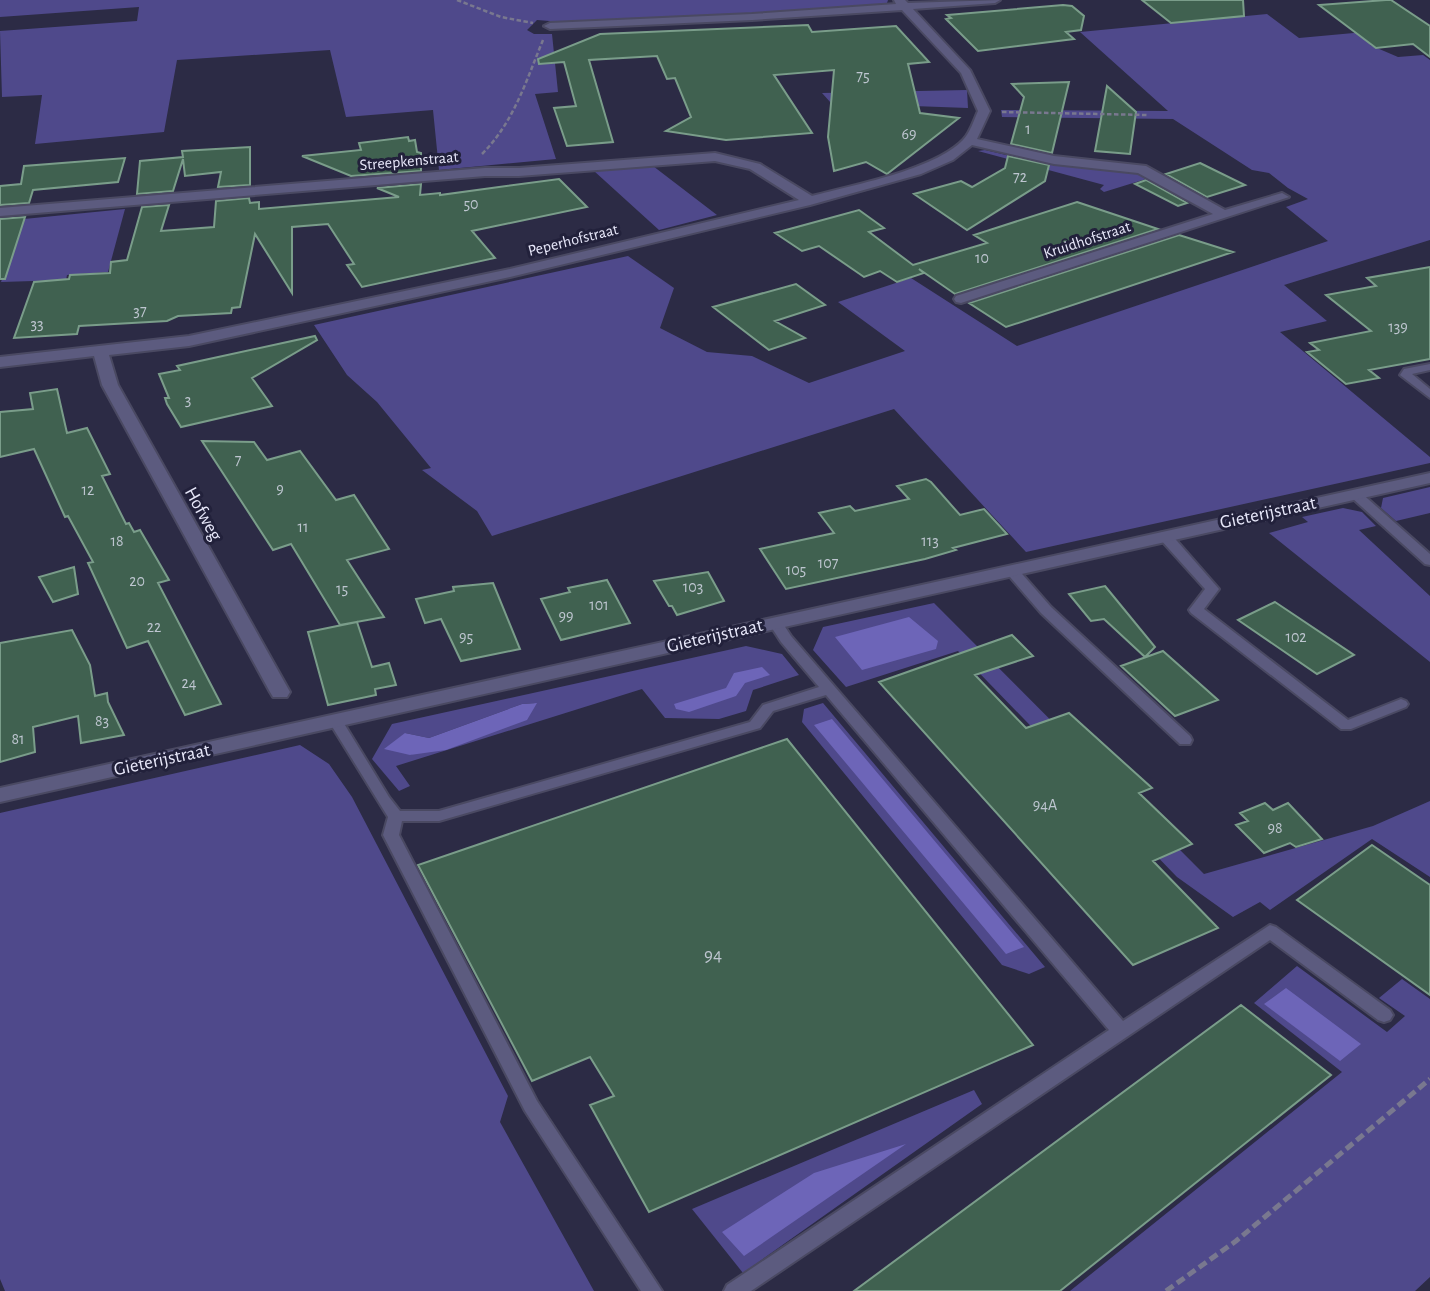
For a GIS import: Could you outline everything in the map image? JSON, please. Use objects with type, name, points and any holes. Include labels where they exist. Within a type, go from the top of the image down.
[{"type":"street","points":[[550,26],[995,0]]},
{"type":"street","points":[[902,4],[966,72],[984,111],[970,141],[1054,160],[1141,169],[1224,215]]},
{"type":"street","name":"Peperhofstraat","points":[[0,362],[188,341],[510,273],[810,201],[916,171],[948,158],[970,141]]},
{"type":"street","name":"Streepkenstraat","points":[[0,212],[458,174],[715,156],[745,160],[765,169],[810,201]]},
{"type":"street","name":"Kruidhofstraat","points":[[961,299],[1282,197]]},
{"type":"street","name":"Hofweg","points":[[100,351],[110,385],[280,692]]},
{"type":"street","name":"Gieterijstraat","points":[[0,795],[1430,478]]},
{"type":"lane","points":[[1430,367],[1408,371],[1406,375],[1430,395]]},
{"type":"lane","points":[[1356,494],[1430,561]]},
{"type":"lane","points":[[1165,536],[1212,589],[1196,610],[1346,726],[1401,704]]},
{"type":"lane","points":[[1011,570],[1046,610],[1185,740]]},
{"type":"lane","points":[[775,622],[1120,1030]]},
{"type":"lane","points":[[396,816],[439,816],[729,733],[755,725],[768,708],[829,689]]},
{"type":"lane","points":[[335,720],[396,816]]},
{"type":"lane","points":[[396,816],[391,835],[531,1106],[652,1291]]},
{"type":"lane","points":[[734,1291],[1270,931],[1384,1015]]},
{"type":"path","points":[[457,0],[501,17],[550,26],[512,115],[499,138],[475,161]]},
{"type":"path","points":[[994,111],[1149,116]]},
{"type":"path","points":[[1166,1291],[1236,1241],[1430,1079]]},
{"type":"shaded area","points":[[0,0],[888,0],[887,3],[877,6],[575,23],[537,20],[527,30],[534,34],[552,34],[558,92],[535,94],[556,159],[439,170],[433,110],[346,117],[330,50],[177,60],[164,132],[35,144],[42,95],[2,97],[0,31],[137,21],[139,7],[0,17]]},
{"type":"shaded area","points":[[1267,14],[1299,38],[1430,26],[1430,39],[1370,45],[1398,57],[1423,55],[1430,60],[1430,240],[1284,285],[1327,321],[1280,332],[1430,457],[1430,463],[1026,552],[894,409],[492,536],[477,511],[422,470],[431,468],[377,402],[347,375],[314,325],[628,256],[674,288],[660,328],[707,352],[752,356],[809,383],[905,351],[838,302],[911,278],[1017,346],[1328,241],[1286,207],[1308,199],[1269,173],[1252,170],[1173,119],[1002,117],[1001,110],[1168,111],[1080,32]]},
{"type":"shaded area","points":[[967,90],[968,108],[831,103],[822,93]]},
{"type":"shaded area","points":[[985,150],[1040,163],[1138,174],[1146,179],[1104,192],[1100,189],[1104,185],[978,151]]},
{"type":"shaded area","points":[[653,166],[717,215],[659,230],[594,171]]},
{"type":"shaded area","points":[[125,209],[108,272],[67,275],[66,280],[1,282],[24,219]]},
{"type":"shaded area","points":[[1430,487],[1430,513],[1396,521],[1381,508],[1383,498]]},
{"type":"shaded area","points":[[1343,508],[1362,512],[1376,526],[1359,530],[1430,596],[1430,662],[1269,533],[1308,522],[1302,517]]},
{"type":"shaded area","points":[[934,603],[1204,874],[1373,826],[1430,801],[1430,877],[1372,839],[1270,910],[1260,902],[1233,917],[1177,877],[958,651],[846,687],[813,650],[823,627]]},
{"type":"shaded area","points":[[909,617],[938,641],[936,649],[862,670],[835,637]]},
{"type":"shaded area","points":[[746,646],[782,654],[799,675],[753,690],[746,711],[719,719],[665,718],[642,689],[396,766],[410,786],[399,791],[372,759],[392,724]],"holes":[[[536,703],[410,755],[405,733],[429,738],[522,704]]]},
{"type":"shaded area","points":[[762,667],[770,675],[745,683],[736,696],[689,712],[676,709],[674,704],[726,688],[734,673]]},
{"type":"shaded area","points":[[537,703],[527,720],[446,750],[410,755],[384,749],[405,733],[429,738],[522,704]]},
{"type":"shaded area","points":[[823,703],[1045,967],[1029,974],[1002,965],[802,722],[804,709]]},
{"type":"shaded area","points":[[832,719],[1024,947],[1006,954],[814,725]]},
{"type":"shaded area","points":[[300,745],[329,764],[352,797],[508,1096],[500,1122],[594,1291],[5,1291],[0,1279],[0,813]]},
{"type":"shaded area","points":[[1297,966],[1387,1032],[1405,1016],[1379,998],[1402,979],[1430,999],[1430,1277],[1415,1291],[1070,1291],[1342,1072],[1254,1003]]},
{"type":"shaded area","points":[[1286,988],[1361,1044],[1340,1061],[1264,1004]]},
{"type":"shaded area","points":[[974,1090],[982,1104],[743,1273],[692,1209]]},
{"type":"shaded area","points":[[906,1144],[744,1256],[722,1232],[814,1173]]},
{"type":"building","points":[[1142,0],[1243,0],[1244,16],[1171,23]]},
{"type":"building","points":[[1391,0],[1430,26],[1430,57],[1413,44],[1376,48],[1319,5]]},
{"type":"building","points":[[1072,6],[1084,16],[1081,30],[1066,32],[1074,39],[978,51],[946,19],[951,18],[947,15]]},
{"type":"building","points":[[808,25],[812,32],[896,26],[929,62],[908,64],[920,113],[959,118],[887,174],[866,162],[834,171],[828,137],[834,70],[774,75],[812,133],[726,140],[666,131],[691,117],[675,78],[667,79],[657,56],[589,60],[613,142],[567,146],[554,108],[576,106],[564,62],[539,64],[538,59],[600,34]]},
{"type":"building","points":[[1069,82],[1052,153],[1011,144],[1024,97],[1012,84]]},
{"type":"building","points":[[1107,86],[1136,112],[1130,154],[1095,151]]},
{"type":"building","points":[[408,137],[409,141],[415,140],[417,152],[421,153],[421,171],[351,176],[302,156],[361,150],[359,143]]},
{"type":"building","points":[[250,147],[250,185],[218,187],[221,172],[185,176],[183,159],[173,191],[137,194],[140,161],[183,157],[182,151]]},
{"type":"building","points":[[1008,156],[1049,165],[1045,181],[967,230],[914,194],[961,181],[972,187],[1005,168]]},
{"type":"building","points":[[125,158],[118,182],[33,190],[29,203],[0,205],[0,186],[21,184],[24,166]]},
{"type":"building","points":[[1200,163],[1245,185],[1207,197],[1166,174]]},
{"type":"building","points":[[559,179],[587,207],[472,231],[495,258],[362,287],[347,265],[354,264],[328,224],[292,227],[292,293],[255,234],[240,307],[232,308],[231,313],[178,316],[167,321],[79,326],[77,334],[14,338],[34,282],[69,279],[70,275],[110,273],[111,262],[127,260],[142,207],[169,205],[161,231],[214,227],[216,201],[249,198],[250,203],[259,202],[259,209],[399,197],[377,188],[421,184],[420,195],[440,195]]},
{"type":"building","points":[[1146,180],[1187,203],[1178,206],[1135,184]]},
{"type":"building","points":[[1077,202],[1158,229],[955,294],[919,269],[924,273],[897,282],[880,271],[864,277],[819,246],[802,251],[775,233],[859,210],[884,228],[869,232],[913,265],[987,243],[974,235]]},
{"type":"building","points":[[25,217],[5,279],[0,279],[0,219]]},
{"type":"building","points":[[1179,235],[1233,252],[1006,327],[969,303]]},
{"type":"building","points":[[1430,267],[1430,359],[1369,370],[1379,378],[1346,384],[1307,352],[1319,350],[1310,343],[1371,331],[1326,295],[1376,286],[1367,278]]},
{"type":"building","points":[[796,284],[825,305],[775,321],[805,338],[769,350],[713,307]]},
{"type":"building","points":[[315,336],[317,340],[252,378],[272,406],[181,427],[167,404],[165,398],[169,398],[159,374],[180,370],[177,366]]},
{"type":"building","points":[[57,389],[67,433],[87,428],[110,474],[102,476],[126,524],[129,523],[134,532],[140,530],[169,580],[158,583],[221,704],[185,715],[148,641],[127,648],[88,563],[93,562],[68,516],[65,517],[34,449],[0,457],[0,412],[33,409],[30,393]]},
{"type":"building","points":[[202,441],[254,442],[267,460],[300,451],[336,500],[354,495],[389,549],[347,560],[384,617],[340,625],[291,544],[273,550]]},
{"type":"building","points":[[926,479],[960,515],[984,509],[1007,534],[953,548],[956,550],[925,559],[786,589],[760,549],[834,533],[819,513],[850,506],[855,511],[909,499],[897,486]]},
{"type":"building","points":[[74,567],[78,594],[53,602],[39,577]]},
{"type":"building","points":[[708,572],[724,601],[677,615],[654,581]]},
{"type":"building","points":[[607,580],[630,623],[561,640],[541,599],[570,592],[568,588]]},
{"type":"building","points":[[493,583],[520,649],[461,661],[441,619],[425,623],[416,599],[454,591],[453,587]]},
{"type":"building","points":[[1105,586],[1155,647],[1145,657],[1104,619],[1091,621],[1069,594]]},
{"type":"building","points":[[1275,602],[1354,655],[1317,674],[1238,620]]},
{"type":"building","points":[[357,622],[372,667],[389,663],[396,685],[375,689],[376,695],[328,705],[308,632]]},
{"type":"building","points":[[72,630],[90,665],[95,696],[107,693],[108,702],[124,735],[81,743],[78,716],[33,727],[35,752],[0,762],[0,643]]},
{"type":"building","points":[[1012,635],[1033,656],[975,675],[1026,728],[1069,713],[1152,788],[1139,793],[1192,844],[1153,861],[1218,928],[1133,965],[879,682]]},
{"type":"building","points":[[1163,651],[1218,700],[1175,716],[1121,666]]},
{"type":"building","points":[[787,739],[1033,1045],[649,1212],[590,1105],[614,1096],[590,1057],[532,1081],[418,865]]},
{"type":"building","points":[[1265,803],[1273,810],[1288,803],[1322,839],[1296,847],[1290,843],[1264,853],[1236,825],[1248,821],[1240,813]]},
{"type":"building","points":[[1372,845],[1430,885],[1430,995],[1297,900]]},
{"type":"building","points":[[1241,1005],[1331,1075],[1060,1291],[854,1291]]}]
